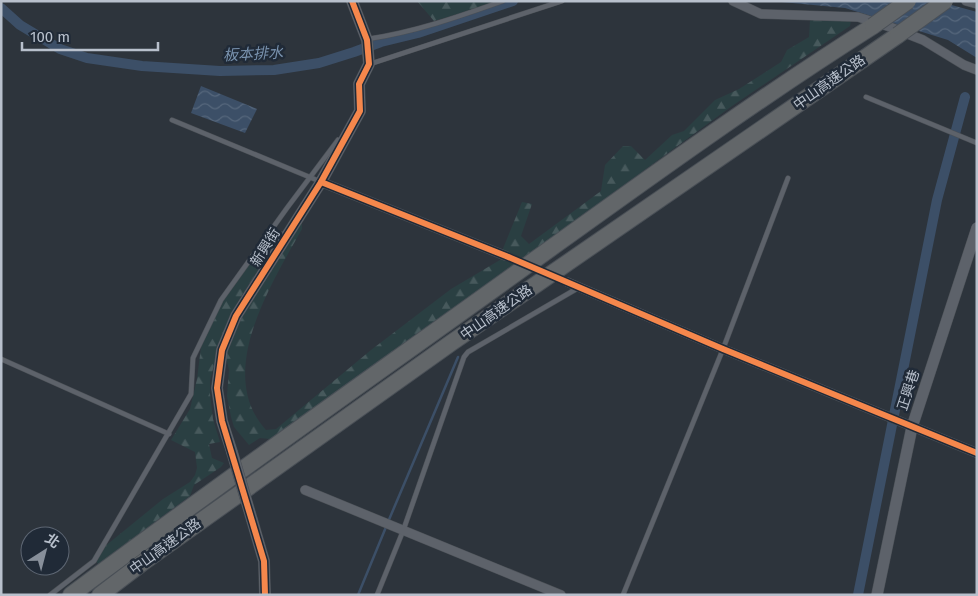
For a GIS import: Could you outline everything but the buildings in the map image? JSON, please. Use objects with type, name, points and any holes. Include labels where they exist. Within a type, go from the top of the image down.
[{"type":"highway","name":"中山高速公路","points":[[71,595],[174,517],[648,179],[797,74],[873,26],[908,1]]},
{"type":"highway","name":"中山高速公路","points":[[100,595],[451,343],[898,36],[945,1]]},
{"type":"street","points":[[352,1],[367,40],[369,64]]},
{"type":"street","points":[[733,1],[761,14],[858,17],[923,40],[964,65],[977,70]]},
{"type":"street","points":[[966,1],[977,4]]},
{"type":"street","name":"新興街","points":[[266,595],[264,561],[222,421],[217,388],[222,350],[236,316],[316,179],[360,111],[359,84],[369,64]]},
{"type":"street","points":[[316,179],[506,256]]},
{"type":"street","name":"正興巷","points":[[877,595],[912,427],[977,228]]},
{"type":"street","points":[[567,282],[977,454]]},
{"type":"street","points":[[305,490],[561,595]]},
{"type":"lane","points":[[367,40],[400,34],[447,21],[503,1]]},
{"type":"lane","points":[[369,64],[562,1]]},
{"type":"lane","points":[[866,97],[977,143]]},
{"type":"lane","points":[[50,595],[94,561],[191,394],[193,358],[221,300],[287,208],[316,179],[172,120]]},
{"type":"lane","points":[[623,595],[723,349],[788,178]]},
{"type":"lane","points":[[377,595],[403,531],[464,357],[468,352],[580,287]]},
{"type":"lane","points":[[1,359],[169,434]]},
{"type":"green space","points":[[417,1],[503,1],[434,21]]},
{"type":"green space","points":[[810,20],[851,20],[850,26],[732,106],[530,254],[270,439],[260,438],[249,445],[234,427],[227,396],[229,370],[226,357],[239,320],[302,219],[302,229],[276,275],[253,328],[247,356],[245,382],[251,407],[266,430],[276,429],[371,350],[451,289],[505,257],[502,251],[522,202],[532,204],[521,236],[529,244],[601,191],[605,165],[623,146],[631,146],[645,160],[672,135],[684,131],[715,100],[739,89],[781,62],[787,50],[809,37]]},
{"type":"green space","points":[[283,231],[237,303],[216,357],[210,381],[210,394],[213,419],[220,442],[209,444],[212,458],[224,463],[194,485],[190,496],[98,564],[93,556],[163,499],[190,482],[195,475],[197,468],[195,452],[171,440],[190,409],[197,379],[201,347],[215,309],[269,236]]},
{"type":"water","points":[[771,1],[937,1],[977,12],[977,58],[948,40],[845,8]]},
{"type":"water","points":[[201,86],[257,109],[245,133],[191,113]]},
{"type":"waterway","name":"板本排水","points":[[1,8],[20,25],[60,49],[87,58],[142,66],[220,71],[274,70],[319,63],[381,42],[418,33],[513,1]]},
{"type":"waterway","points":[[858,595],[937,200],[965,97]]},
{"type":"waterway","points":[[388,522],[458,357]]},
{"type":"waterway","points":[[358,595],[386,527]]},
{"type":"tunnel","points":[[506,256],[567,282]]},
{"type":"cycle path","points":[[265,595],[264,561],[222,421],[217,388],[222,350],[236,316],[321,182],[360,111],[359,84],[369,64],[367,40],[352,1]]},
{"type":"cycle path","points":[[321,182],[506,256],[723,349],[977,453]]}]
